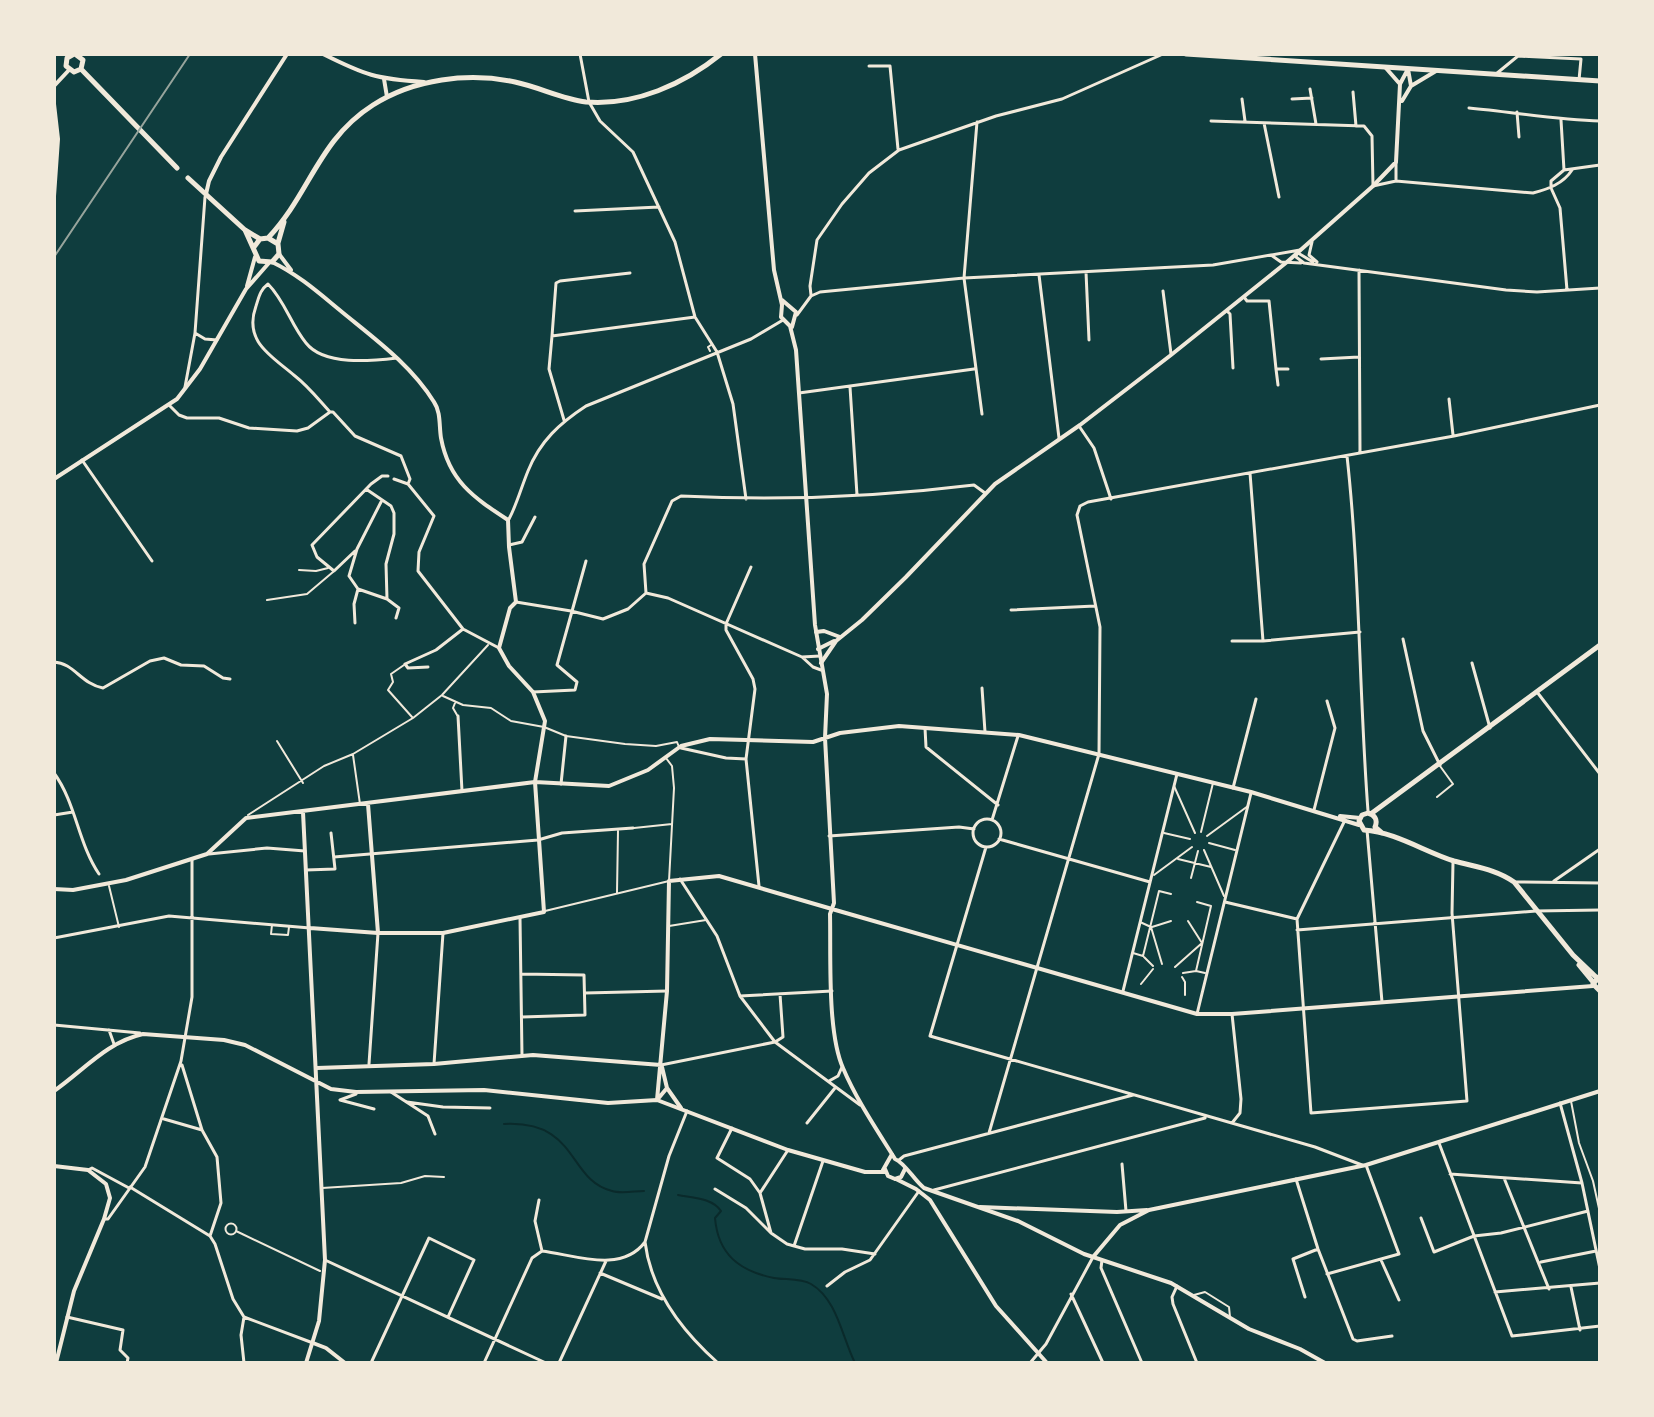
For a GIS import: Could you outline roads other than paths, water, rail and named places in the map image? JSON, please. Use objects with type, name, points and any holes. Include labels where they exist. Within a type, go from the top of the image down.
[{"type":"main road","points":[[205,197],[221,157],[287,54]]},
{"type":"main road","points":[[323,54],[347,68],[384,79],[430,82],[495,79],[589,102],[617,101],[678,83],[721,54]]},
{"type":"main road","points":[[755,54],[774,270],[786,319],[792,330],[816,632],[827,694],[825,738],[834,903],[830,914],[835,1042],[842,1067],[865,1109],[917,1190]]},
{"type":"main road","points":[[1186,54],[1295,58],[1408,69],[1600,81]]},
{"type":"main road","points":[[75,55],[84,62],[77,72],[69,70],[66,63],[75,55]]},
{"type":"main road","points":[[1385,67],[1400,84]]},
{"type":"main road","points":[[81,69],[177,168]]},
{"type":"main road","points":[[818,649],[838,639],[862,620],[1005,475],[1079,426],[1227,311],[1281,264],[1290,262],[1373,186],[1396,162],[1400,84],[1408,69]]},
{"type":"main road","points":[[1408,69],[1411,86]]},
{"type":"main road","points":[[54,86],[69,70]]},
{"type":"main road","points":[[1400,107],[1411,86],[1423,76],[1438,70]]},
{"type":"main road","points":[[384,79],[387,97]]},
{"type":"main road","points":[[268,238],[284,221],[333,139],[354,119],[387,97],[430,82]]},
{"type":"main road","points":[[54,104],[58,139],[54,196]]},
{"type":"main road","points":[[188,178],[205,197],[245,230],[260,239],[268,238],[278,244]]},
{"type":"main road","points":[[284,221],[278,244],[279,254],[292,271],[397,358],[437,405],[448,464],[464,489],[508,520],[516,602],[510,608],[499,648],[509,666],[533,692],[544,724],[535,782],[544,912],[443,933],[378,933],[310,928]]},
{"type":"main road","points":[[245,230],[254,247],[255,257],[246,289]]},
{"type":"main road","points":[[254,247],[260,239]]},
{"type":"main road","points":[[54,479],[169,405],[183,392],[246,289],[279,254]]},
{"type":"main road","points":[[255,257],[292,271]]},
{"type":"main road","points":[[781,299],[791,307]]},
{"type":"main road","points":[[786,319],[791,307]]},
{"type":"main road","points":[[786,319],[791,307]]},
{"type":"main road","points":[[816,632],[824,631],[838,639]]},
{"type":"main road","points":[[821,663],[838,639]]},
{"type":"main road","points":[[1330,814],[1345,820],[1360,821],[1380,810],[1600,645]]},
{"type":"main road","points":[[54,889],[73,890],[106,883],[207,854],[246,818],[535,782],[594,787],[624,782],[648,770],[678,747],[710,739],[813,742],[840,733],[899,726],[1019,735],[1099,754],[1360,821],[1371,829],[1453,860],[1495,871],[1514,882],[1596,980],[1600,991]]},
{"type":"main road","points":[[368,803],[378,933]]},
{"type":"main road","points":[[303,810],[325,1260],[322,1299],[306,1363]]},
{"type":"main road","points":[[1371,829],[1372,815]]},
{"type":"main road","points":[[657,1100],[667,991],[665,919],[669,881],[680,879],[719,876],[759,886],[1197,1014],[1459,996],[1596,980]]},
{"type":"main road","points":[[54,1091],[114,1044],[143,1034],[224,1040],[245,1045],[331,1089],[363,1092],[484,1090],[608,1103],[657,1100],[823,1161],[878,1174],[897,1159]]},
{"type":"main road","points":[[317,1071],[533,1055],[661,1065]]},
{"type":"main road","points":[[661,1065],[667,1088],[684,1109]]},
{"type":"main road","points":[[657,1100],[667,1088]]},
{"type":"main road","points":[[978,1207],[1117,1212],[1149,1210],[1364,1165],[1600,1091]]},
{"type":"main road","points":[[54,1166],[88,1170],[109,1189],[110,1198],[74,1291],[56,1363]]},
{"type":"main road","points":[[885,1170],[930,1200],[996,1306],[1047,1363]]},
{"type":"main road","points":[[904,1172],[939,1195],[1003,1216],[1093,1257],[1177,1286],[1230,1318],[1325,1363]]},
{"type":"main road","points":[[895,1179],[904,1172]]},
{"type":"main road","points":[[930,1200],[939,1195]]},
{"type":"main road","points":[[1093,1257],[1120,1225],[1149,1210]]},
{"type":"main road","points":[[313,1343],[326,1348],[345,1363]]},
{"type":"street","points":[[580,54],[589,102],[600,121],[633,152],[675,242],[695,317],[717,352],[733,404],[746,499]]},
{"type":"street","points":[[811,296],[817,240],[869,173],[899,150],[977,122],[1062,99],[1163,54]]},
{"type":"street","points":[[1495,74],[1518,56],[1581,59],[1579,80]]},
{"type":"street","points":[[869,66],[890,66],[899,150]]},
{"type":"street","points":[[1310,89],[1316,124]]},
{"type":"street","points":[[1353,92],[1356,126]]},
{"type":"street","points":[[1292,99],[1312,98]]},
{"type":"street","points":[[1242,99],[1245,121]]},
{"type":"street","points":[[1469,108],[1561,120],[1600,121]]},
{"type":"street","points":[[1517,112],[1519,137]]},
{"type":"street","points":[[1561,120],[1564,170]]},
{"type":"street","points":[[1211,121],[1364,126],[1372,136],[1373,186],[1396,181],[1533,193],[1551,188],[1572,170]]},
{"type":"street","points":[[977,122],[964,278],[982,414]]},
{"type":"street","points":[[1264,122],[1279,197]]},
{"type":"street","points":[[1396,162],[1396,181]]},
{"type":"street","points":[[1567,291],[1560,208],[1551,181],[1564,170],[1589,164],[1600,165]]},
{"type":"street","points":[[183,392],[195,333],[205,197]]},
{"type":"street","points":[[575,211],[659,207]]},
{"type":"street","points":[[1314,239],[1308,249],[1309,255],[1320,264]]},
{"type":"street","points":[[508,520],[529,468],[548,435],[564,420],[598,400],[734,346],[786,319],[811,296],[820,292],[964,278],[1213,265],[1281,253],[1299,252],[1320,264]]},
{"type":"street","points":[[1299,252],[1296,257],[1304,263]]},
{"type":"street","points":[[1281,253],[1290,262],[1506,290],[1600,288]]},
{"type":"street","points":[[1271,255],[1281,264]]},
{"type":"street","points":[[1359,270],[1360,453]]},
{"type":"street","points":[[1086,272],[1089,340]]},
{"type":"street","points":[[564,420],[549,369],[556,283],[630,273]]},
{"type":"street","points":[[1039,274],[1059,438]]},
{"type":"street","points":[[397,358],[337,359],[314,351],[305,342],[277,293],[268,284],[263,288],[254,313],[256,339],[269,357],[296,376],[355,436],[401,456],[410,479],[408,484]]},
{"type":"street","points":[[1163,291],[1171,355]]},
{"type":"street","points":[[1244,297],[1247,301],[1269,301],[1278,385]]},
{"type":"street","points":[[791,307],[803,305]]},
{"type":"street","points":[[1227,311],[1230,314],[1233,368]]},
{"type":"street","points":[[552,336],[695,317]]},
{"type":"street","points":[[195,333],[205,339],[217,340]]},
{"type":"street","points":[[710,351],[708,347],[711,345]]},
{"type":"street","points":[[1321,359],[1359,357]]},
{"type":"street","points":[[799,393],[976,368]]},
{"type":"street","points":[[1276,369],[1288,369]]},
{"type":"street","points":[[850,386],[857,495]]},
{"type":"street","points":[[1449,399],[1454,436]]},
{"type":"street","points":[[169,405],[187,418],[219,418],[249,428],[297,431],[308,428],[330,412]]},
{"type":"street","points":[[989,1133],[1099,754],[1101,641],[1077,515],[1080,506],[1454,436],[1600,405]]},
{"type":"street","points":[[1079,426],[1094,448],[1111,499]]},
{"type":"street","points":[[1347,456],[1355,531],[1363,747],[1372,815]]},
{"type":"street","points":[[82,460],[152,561]]},
{"type":"street","points":[[1250,473],[1263,641]]},
{"type":"street","points":[[334,571],[313,552],[312,545],[376,479],[388,476]]},
{"type":"street","points":[[394,479],[408,484],[434,516],[419,552],[418,571],[463,629],[509,651]]},
{"type":"street","points":[[646,593],[644,564],[672,501],[681,496],[746,499],[807,497],[917,492],[974,485],[986,493]]},
{"type":"street","points":[[366,489],[391,506],[394,516],[394,534],[386,564],[387,599]]},
{"type":"street","points":[[381,502],[357,549],[349,576],[358,589],[387,599],[399,608],[396,618]]},
{"type":"street","points":[[509,545],[522,542],[535,517]]},
{"type":"street","points":[[267,600],[307,594],[357,549]]},
{"type":"street","points":[[533,692],[575,690],[577,682],[557,665],[586,561]]},
{"type":"street","points":[[751,567],[726,630],[753,679],[755,689],[746,759],[759,886]]},
{"type":"street","points":[[299,570],[329,568]]},
{"type":"street","points":[[355,623],[354,604],[358,589]]},
{"type":"street","points":[[516,602],[603,619],[628,609],[646,593]]},
{"type":"street","points":[[646,593],[668,598],[802,657],[822,671]]},
{"type":"street","points":[[1011,610],[1096,606]]},
{"type":"street","points":[[413,718],[388,690],[393,682],[391,674],[436,650],[463,629]]},
{"type":"street","points":[[1232,641],[1360,632]]},
{"type":"street","points":[[1403,639],[1423,731],[1453,784],[1437,797]]},
{"type":"street","points":[[246,818],[324,766],[352,754],[413,718],[442,695],[489,644]]},
{"type":"street","points":[[802,657],[820,656]]},
{"type":"street","points":[[54,662],[63,663],[89,684],[103,688],[150,661],[164,658],[181,665],[204,666],[230,679]]},
{"type":"street","points":[[1472,663],[1490,728]]},
{"type":"street","points":[[405,664],[408,668],[428,667]]},
{"type":"street","points":[[982,688],[985,732]]},
{"type":"street","points":[[1537,692],[1600,774]]},
{"type":"street","points":[[442,695],[463,705],[491,708],[511,721],[544,724],[566,736],[656,746],[677,742],[678,747],[726,758],[746,759]]},
{"type":"street","points":[[1233,788],[1256,699]]},
{"type":"street","points":[[455,701],[453,708],[458,716]]},
{"type":"street","points":[[1314,810],[1335,728],[1327,701]]},
{"type":"street","points":[[462,791],[458,716],[463,705]]},
{"type":"street","points":[[925,728],[926,747],[998,805]]},
{"type":"street","points":[[992,820],[1019,735]]},
{"type":"street","points":[[561,784],[566,736]]},
{"type":"street","points":[[277,741],[303,782]]},
{"type":"street","points":[[352,754],[360,804]]},
{"type":"street","points":[[544,912],[669,881],[674,788],[672,766],[666,757]]},
{"type":"street","points":[[54,773],[65,787],[85,848],[99,874]]},
{"type":"street","points":[[1123,993],[1177,774]]},
{"type":"street","points":[[1201,832],[1213,783]]},
{"type":"street","points":[[1174,786],[1195,833]]},
{"type":"street","points":[[1197,1014],[1251,792]]},
{"type":"street","points":[[1207,836],[1248,806]]},
{"type":"street","points":[[54,815],[73,812]]},
{"type":"street","points":[[992,820],[998,825],[999,839],[994,845],[986,847],[975,841],[974,829],[980,821],[992,820]]},
{"type":"street","points":[[1345,820],[1297,919],[1311,1113],[1467,1101],[1452,917],[1453,860]]},
{"type":"street","points":[[334,857],[538,840],[562,833],[673,824]]},
{"type":"street","points":[[829,836],[959,827],[974,829]]},
{"type":"street","points":[[617,894],[618,829]]},
{"type":"street","points":[[1371,829],[1373,923],[1382,1002]]},
{"type":"street","points":[[1162,832],[1190,839]]},
{"type":"street","points":[[306,870],[335,869],[331,833]]},
{"type":"street","points":[[999,839],[1150,882]]},
{"type":"street","points":[[1209,843],[1237,851]]},
{"type":"street","points":[[986,847],[930,1036],[1325,1150],[1364,1165],[1399,1252],[1397,1256],[1327,1274]]},
{"type":"street","points":[[1151,877],[1192,847]]},
{"type":"street","points":[[207,854],[267,848],[305,851]]},
{"type":"street","points":[[1554,881],[1600,849]]},
{"type":"street","points":[[1204,850],[1225,900]]},
{"type":"street","points":[[1191,878],[1198,851]]},
{"type":"street","points":[[104,1219],[108,1219],[145,1167],[181,1061],[192,997],[192,859]]},
{"type":"street","points":[[1177,859],[1212,867]]},
{"type":"street","points":[[680,879],[717,936],[740,996],[775,1042],[865,1109]]},
{"type":"street","points":[[1514,882],[1600,883]]},
{"type":"street","points":[[106,883],[119,927]]},
{"type":"street","points":[[640,888],[641,893]]},
{"type":"street","points":[[1143,956],[1159,891],[1171,894]]},
{"type":"street","points":[[1225,900],[1297,919]]},
{"type":"street","points":[[1196,971],[1211,906],[1197,902]]},
{"type":"street","points":[[1297,930],[1536,911],[1600,910]]},
{"type":"street","points":[[56,938],[169,916],[310,928]]},
{"type":"street","points":[[520,918],[522,1056]]},
{"type":"street","points":[[667,927],[707,919]]},
{"type":"street","points":[[1140,922],[1151,927],[1171,921]]},
{"type":"street","points":[[1188,921],[1202,943],[1213,946]]},
{"type":"street","points":[[272,924],[271,934],[288,935],[289,926]]},
{"type":"street","points":[[1151,927],[1162,964]]},
{"type":"street","points":[[369,1068],[378,933]]},
{"type":"street","points":[[434,1064],[443,933]]},
{"type":"street","points":[[1175,967],[1202,943]]},
{"type":"street","points":[[1133,953],[1143,956],[1153,967],[1141,984]]},
{"type":"street","points":[[1185,995],[1182,975],[1196,971],[1206,973]]},
{"type":"street","points":[[521,974],[584,975],[585,993],[585,1015],[522,1017]]},
{"type":"street","points":[[585,993],[667,991]]},
{"type":"street","points":[[740,996],[832,991]]},
{"type":"street","points":[[661,1065],[775,1042],[783,1037],[780,994]]},
{"type":"street","points":[[1232,1014],[1241,1099],[1240,1113],[1232,1123]]},
{"type":"street","points":[[54,1025],[143,1034]]},
{"type":"street","points":[[109,1030],[114,1044]]},
{"type":"street","points":[[181,1061],[202,1130],[217,1157],[221,1203],[210,1236]]},
{"type":"street","points":[[828,1082],[838,1076],[842,1067]]},
{"type":"street","points":[[807,1123],[835,1087]]},
{"type":"street","points":[[363,1092],[340,1100],[374,1109]]},
{"type":"street","points":[[391,1092],[428,1116],[435,1134]]},
{"type":"street","points":[[897,1159],[1133,1095]]},
{"type":"street","points":[[1571,1100],[1579,1143],[1593,1181],[1600,1213]]},
{"type":"street","points":[[407,1102],[490,1108]]},
{"type":"street","points":[[1560,1103],[1582,1183],[1600,1269]]},
{"type":"street","points":[[684,1109],[645,1242],[652,1277],[662,1299],[703,1350],[718,1363]]},
{"type":"street","points":[[930,1191],[1208,1117]]},
{"type":"street","points":[[163,1118],[202,1130]]},
{"type":"street","points":[[732,1128],[717,1158],[750,1179],[760,1193],[771,1233]]},
{"type":"street","points":[[1439,1143],[1512,1336],[1600,1326]]},
{"type":"street","points":[[760,1193],[788,1150]]},
{"type":"street","points":[[794,1246],[823,1161]]},
{"type":"street","points":[[1122,1164],[1126,1211]]},
{"type":"street","points":[[88,1170],[92,1168],[130,1188],[210,1236],[233,1299],[244,1317],[313,1343]]},
{"type":"street","points":[[1449,1173],[1582,1183]]},
{"type":"street","points":[[322,1188],[401,1183],[425,1176],[444,1177]]},
{"type":"street","points":[[1504,1178],[1549,1289]]},
{"type":"street","points":[[1296,1179],[1318,1249],[1353,1339],[1392,1336]]},
{"type":"street","points":[[715,1189],[746,1208],[771,1233],[794,1246],[875,1254]]},
{"type":"street","points":[[827,1286],[845,1272],[870,1260],[917,1190]]},
{"type":"street","points":[[539,1200],[535,1221],[542,1251]]},
{"type":"street","points":[[1003,1216],[1010,1208]]},
{"type":"street","points":[[1421,1218],[1434,1252],[1474,1236],[1501,1233],[1588,1211]]},
{"type":"street","points":[[1117,1212],[1120,1225]]},
{"type":"street","points":[[236,1231],[320,1271]]},
{"type":"street","points":[[371,1363],[429,1238],[474,1260],[448,1317]]},
{"type":"street","points":[[484,1363],[532,1258],[542,1251],[607,1260],[629,1257],[645,1242]]},
{"type":"street","points":[[1305,1297],[1293,1259],[1318,1249]]},
{"type":"street","points":[[1539,1262],[1596,1251]]},
{"type":"street","points":[[1030,1363],[1046,1344],[1093,1257]]},
{"type":"street","points":[[325,1260],[546,1363]]},
{"type":"street","points":[[559,1363],[607,1260]]},
{"type":"street","points":[[1102,1260],[1101,1268],[1142,1363]]},
{"type":"street","points":[[1381,1260],[1399,1300]]},
{"type":"street","points":[[600,1273],[662,1299]]},
{"type":"street","points":[[1495,1292],[1600,1283]]},
{"type":"street","points":[[1177,1286],[1172,1297],[1173,1304],[1197,1363]]},
{"type":"street","points":[[1571,1287],[1580,1330]]},
{"type":"street","points":[[1071,1294],[1103,1363]]},
{"type":"street","points":[[67,1317],[123,1330],[120,1350],[128,1358],[127,1363]]},
{"type":"street","points":[[244,1317],[241,1335],[244,1363]]},
{"type":"waterway","points":[[504,1124],[528,1125],[546,1131],[559,1141],[598,1185],[616,1192],[644,1191]]},
{"type":"waterway","points":[[678,1195],[713,1203],[721,1211],[715,1218],[717,1231],[732,1259],[750,1271],[807,1282],[820,1291],[833,1309],[855,1363]]},
{"type":"railway","points":[[54,257],[190,54]]}]
